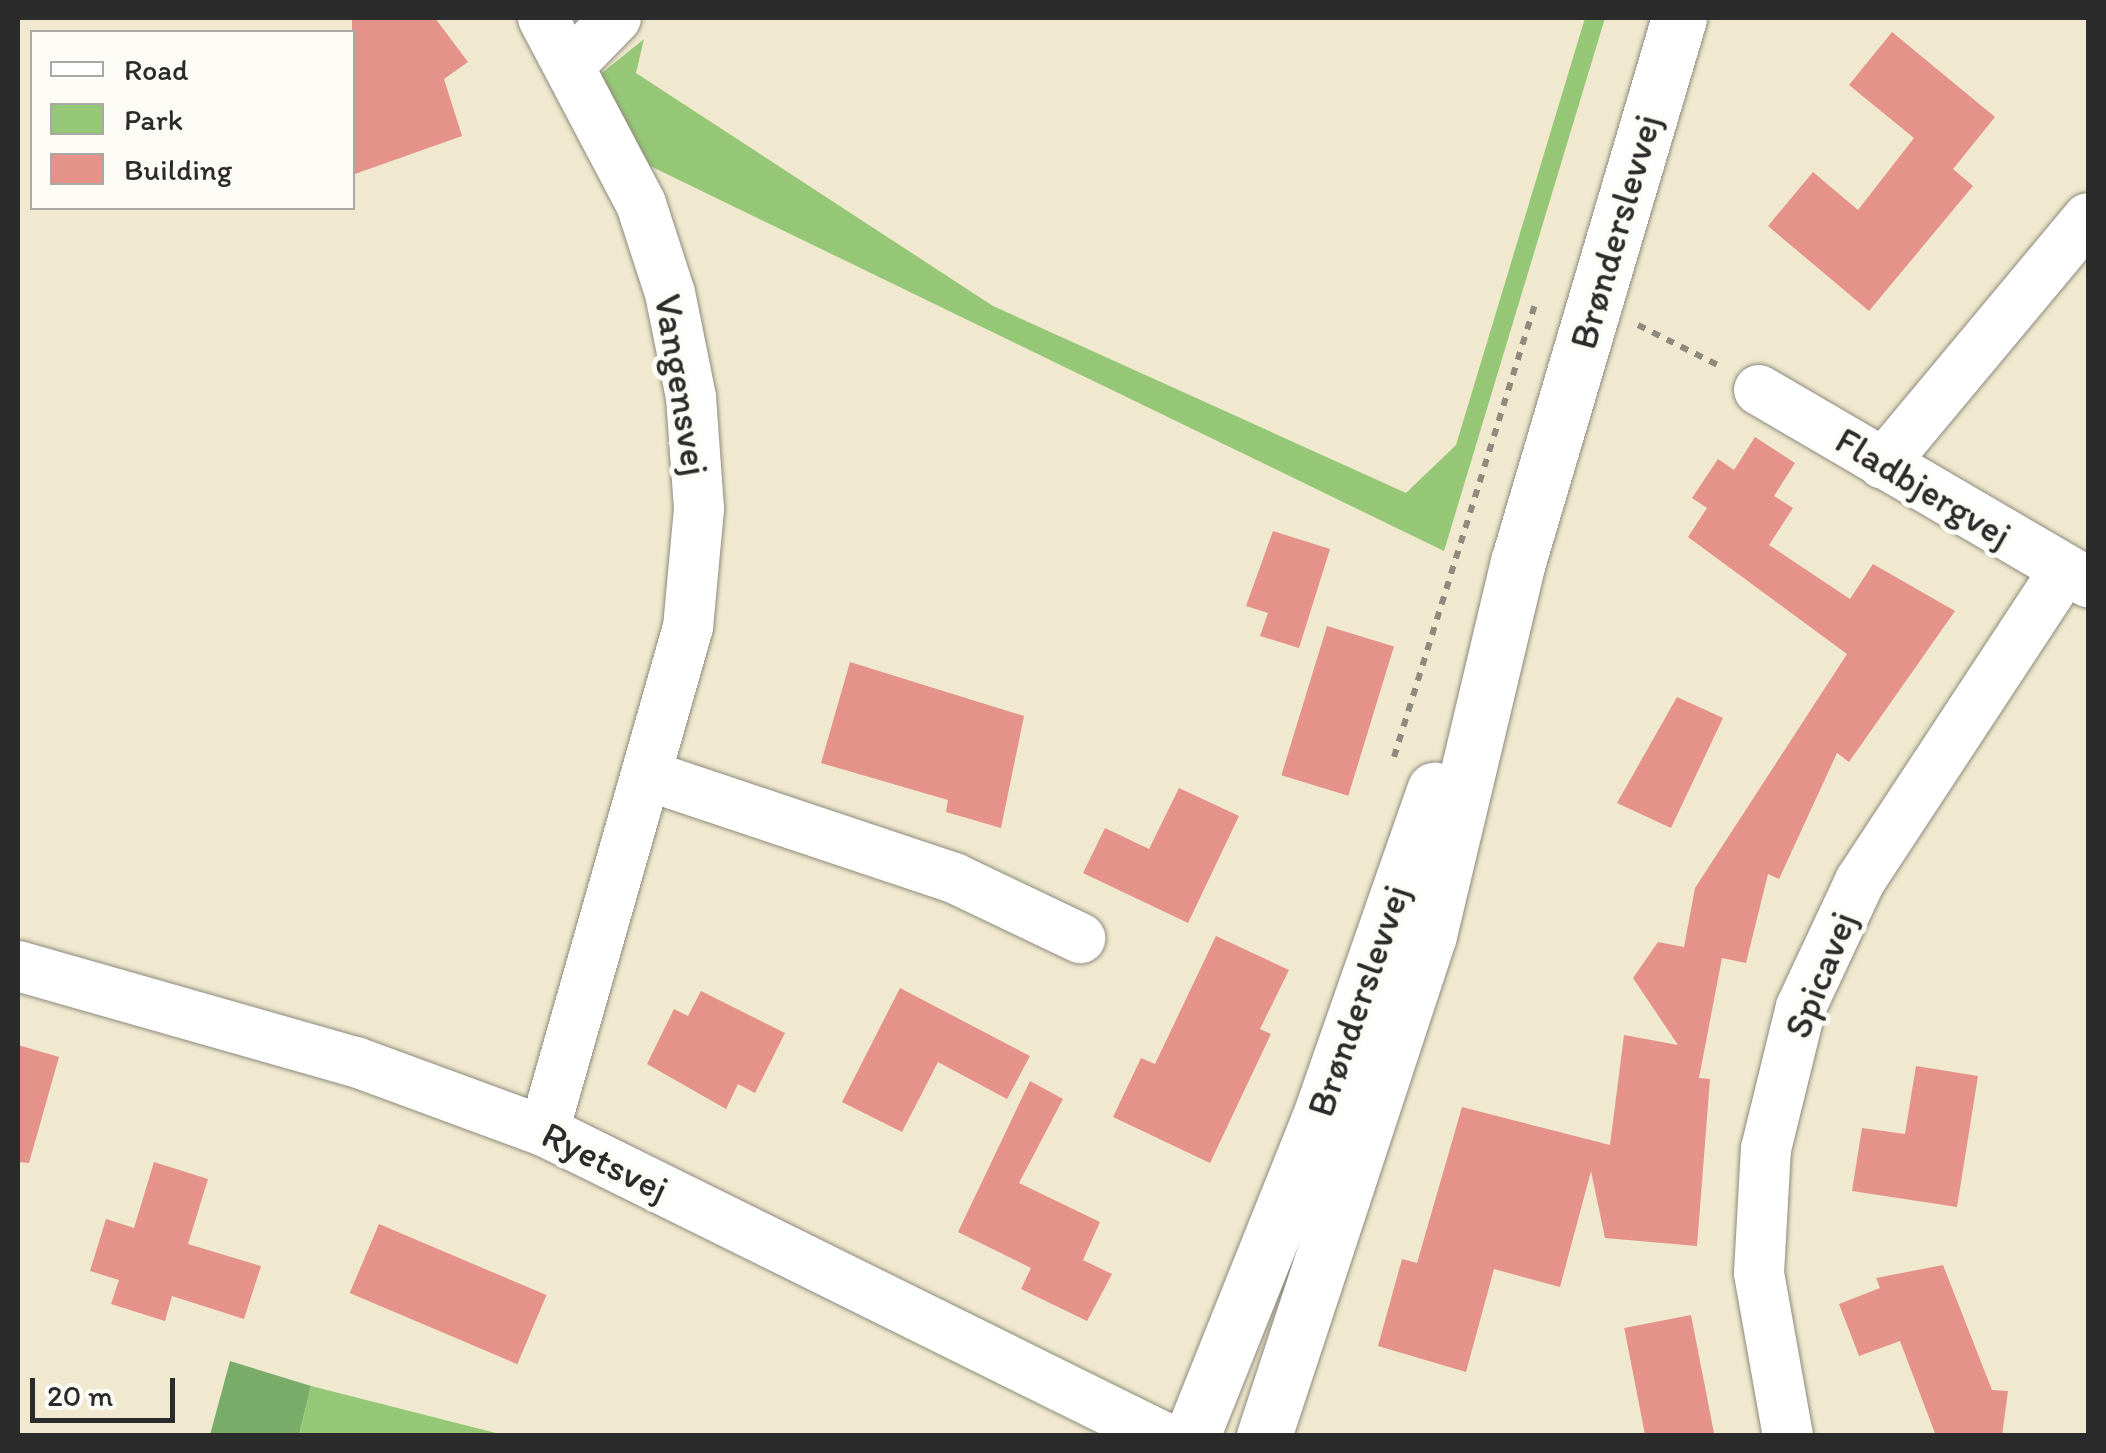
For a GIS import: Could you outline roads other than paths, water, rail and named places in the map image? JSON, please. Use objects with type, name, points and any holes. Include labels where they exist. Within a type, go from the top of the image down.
[{"type":"main road","name":"Brønderslevvej","points":[[1192,1436],[1320,1119],[1518,562],[1679,18]]},
{"type":"main road","name":"Brønderslevvej","points":[[1264,1436],[1430,936],[1518,562]]},
{"type":"street","name":"Vangensvej","points":[[543,18],[574,61],[640,204],[691,397],[699,509],[688,627],[544,1131]]},
{"type":"street","points":[[574,61],[616,18]]},
{"type":"street","points":[[1883,464],[2088,218]]},
{"type":"street","name":"Fladbjergvej","points":[[1760,390],[2076,577]]},
{"type":"street","name":"Spicavej","points":[[1788,1436],[1760,1272],[1766,1149],[1800,1006],[1860,881],[2076,577]]},
{"type":"street","points":[[646,775],[954,878],[1080,938]]},
{"type":"street","name":"Ryetsvej","points":[[18,966],[356,1062],[544,1131],[1161,1436]]}]
